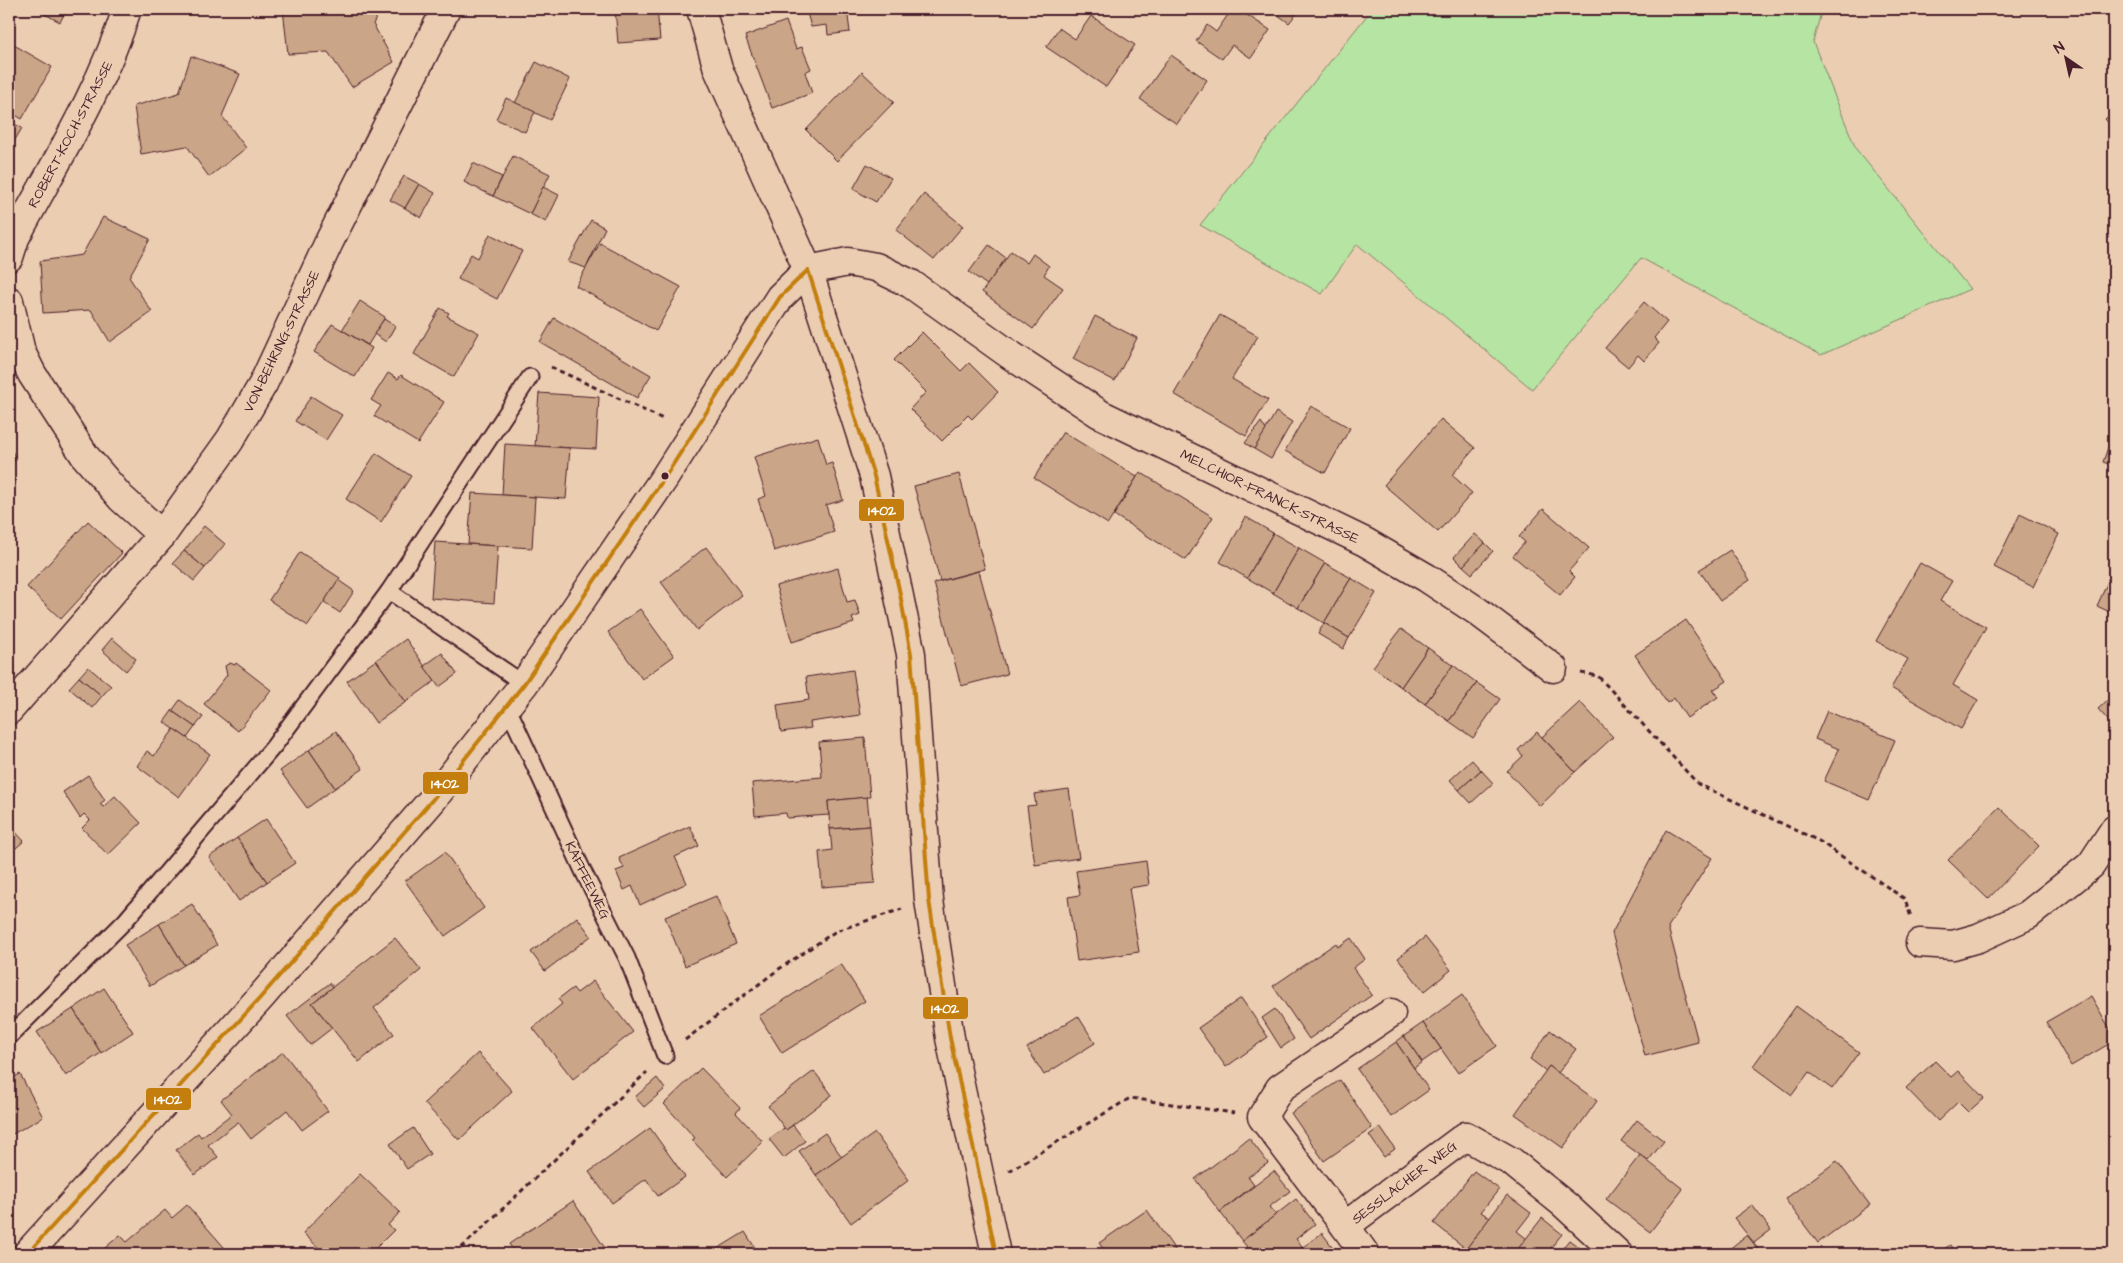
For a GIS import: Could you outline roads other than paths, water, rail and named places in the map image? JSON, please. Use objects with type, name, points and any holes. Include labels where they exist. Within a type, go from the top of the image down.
[{"type":"street","name":"ROBERT-KOCH-STRASSE","points":[[9,257],[15,238],[103,72],[115,46],[127,9]]},
{"type":"street","name":"VON-BEHRING-STRASSE","points":[[9,710],[162,535],[230,440],[263,384],[330,242],[446,9]]},
{"type":"street","points":[[701,9],[718,69],[808,270],[874,476],[911,654],[928,900],[950,1038],[996,1254]]},
{"type":"street","name":"MELCHIOR-FRANCK-STRASSE","points":[[808,270],[848,262],[876,267],[911,284],[1009,354],[1100,414],[1366,542],[1427,578],[1477,611],[1553,668]]},
{"type":"street","points":[[27,1254],[260,998],[433,799],[507,706],[524,684],[693,433],[780,297],[808,270]]},
{"type":"street","points":[[9,301],[21,352],[32,374],[85,456],[121,498],[162,535]]},
{"type":"street","points":[[1920,943],[1953,945],[1978,938],[2028,915],[2090,865],[2114,830]]},
{"type":"street","name":"SESSLACHER WEG","points":[[1391,1013],[1280,1088],[1262,1117],[1345,1226],[1466,1136],[1512,1162],[1565,1204],[1618,1254]]},
{"type":"street","points":[[1345,1226],[1365,1254]]},
{"type":"lane","points":[[9,1037],[125,921],[274,746],[389,591],[530,377]]},
{"type":"lane","points":[[389,591],[524,684]]},
{"type":"lane","name":"KAFFEEWEG","points":[[507,706],[584,874],[627,958],[665,1056]]}]
